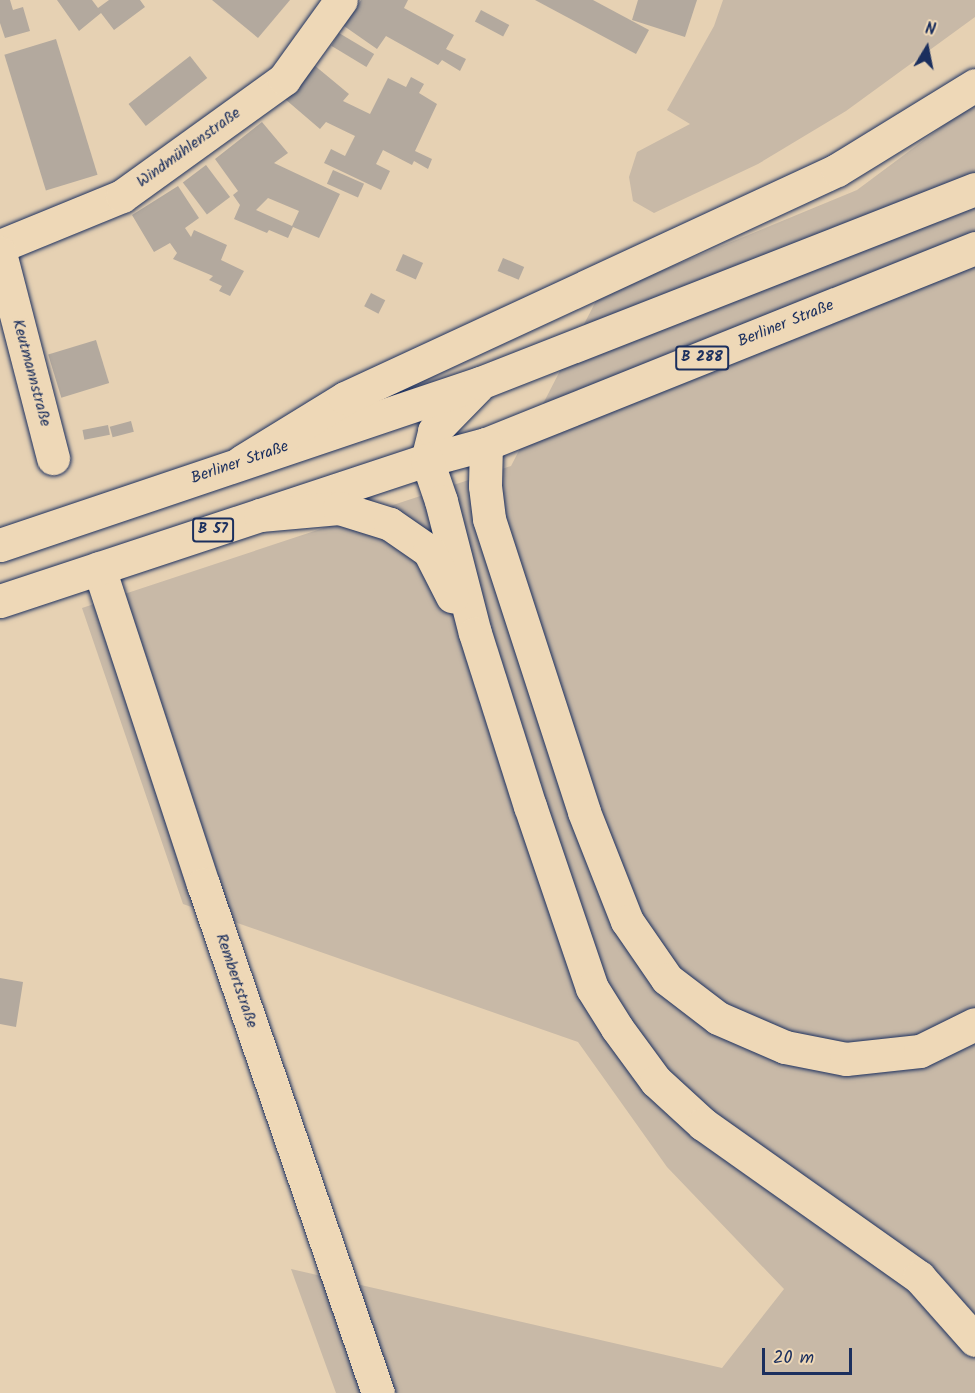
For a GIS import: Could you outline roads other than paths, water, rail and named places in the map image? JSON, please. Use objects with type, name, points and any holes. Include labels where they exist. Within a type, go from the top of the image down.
[{"type":"main road","name":"Windmühlenstraße","points":[[0,246],[122,196],[284,79],[341,0]]},
{"type":"main road","points":[[241,462],[345,398],[837,170],[975,85]]},
{"type":"main road","name":"Berliner Straße","points":[[0,545],[480,383],[975,189]]},
{"type":"main road","name":"Berliner Straße","points":[[0,601],[427,460],[486,444],[975,248]]},
{"type":"main road","name":"Keutmannstraße","points":[[0,254],[53,458]]},
{"type":"main road","name":"Berliner Straße","points":[[427,460],[434,431],[480,383]]},
{"type":"main road","points":[[486,444],[485,486],[489,519],[584,812],[627,921],[667,979],[718,1018],[785,1047],[846,1059],[920,1051],[975,1024]]},
{"type":"main road","points":[[427,460],[441,501],[475,633],[592,988],[617,1028],[656,1081],[703,1124],[919,1277],[975,1340]]},
{"type":"main road","points":[[260,515],[339,508],[390,524],[429,551],[475,633]]},
{"type":"main road","name":"Rembertstraße","points":[[99,568],[207,896],[378,1393]]}]
